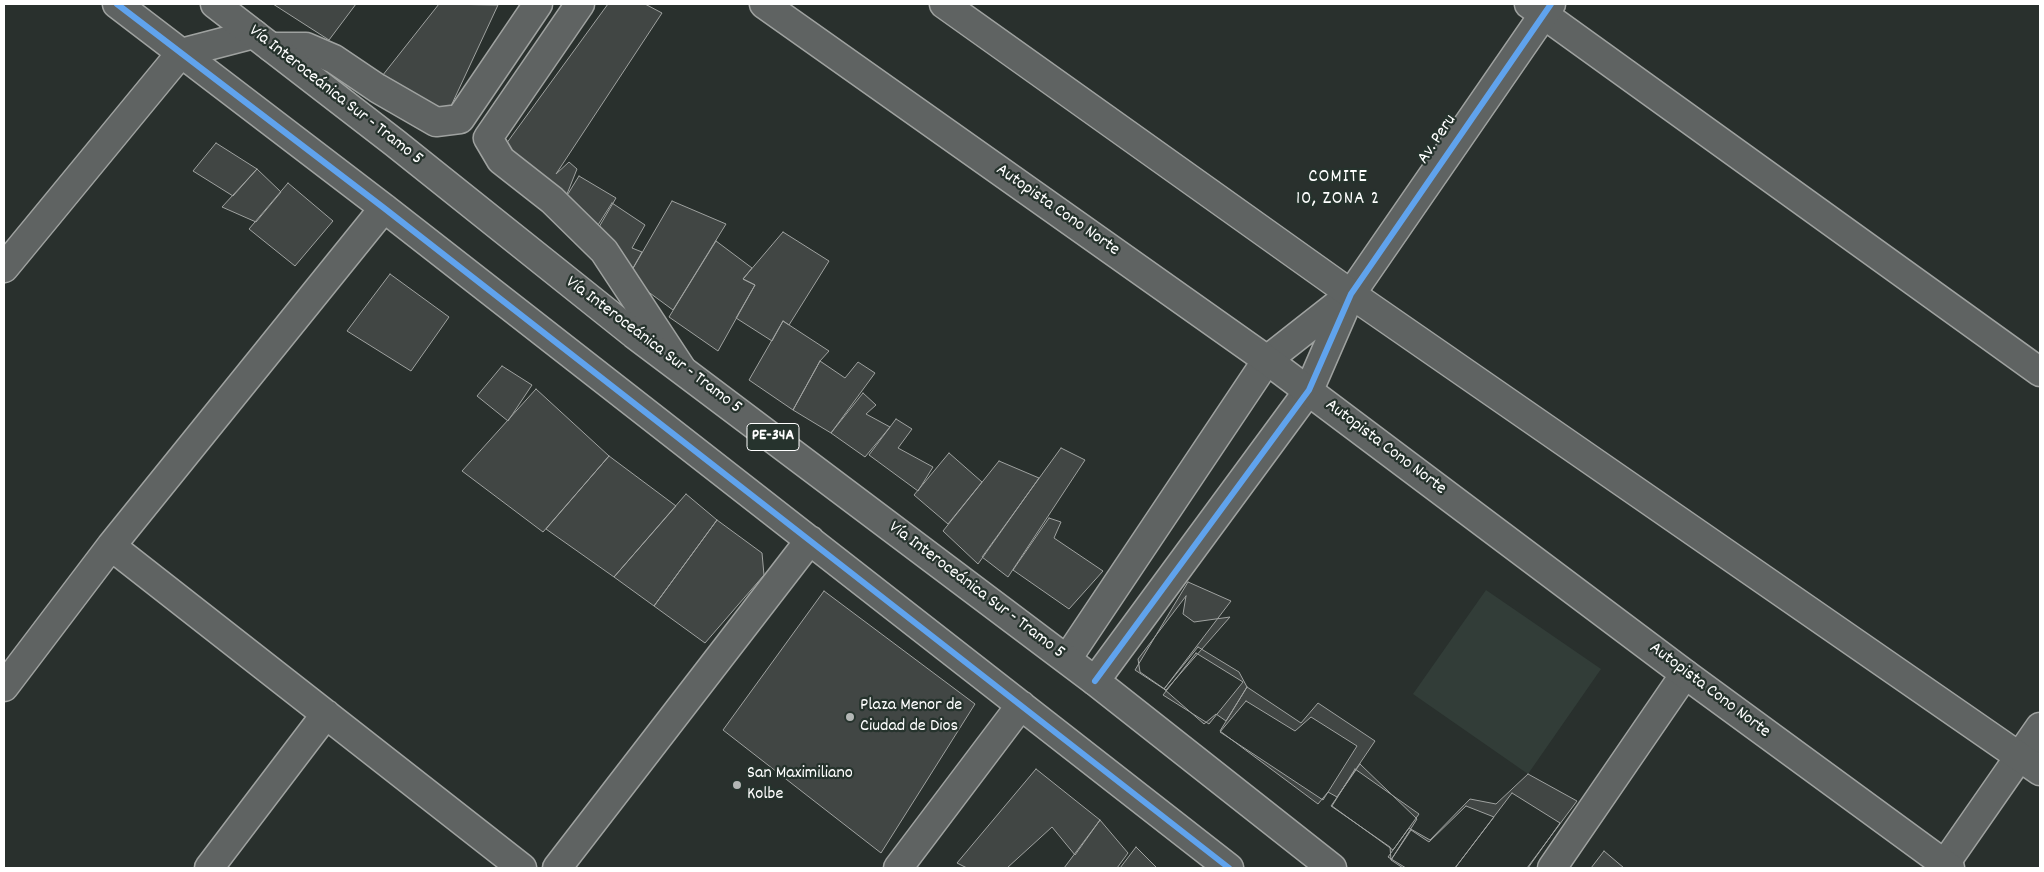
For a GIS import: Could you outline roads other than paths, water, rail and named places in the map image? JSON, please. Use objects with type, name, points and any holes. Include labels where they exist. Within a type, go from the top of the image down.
[{"type":"main road","points":[[117,4],[384,208],[1229,868]]},
{"type":"main road","name":"Vía Interoceánica Sur - Tramo 5","points":[[215,4],[681,369],[1096,681],[1332,868]]},
{"type":"main road","points":[[4,268],[181,53],[262,40],[306,47],[334,59],[377,88],[436,122],[460,119],[538,4]]},
{"type":"main road","points":[[580,4],[488,138],[501,160],[552,200],[604,251],[681,369]]},
{"type":"main road","name":"Autopista Cono Norte","points":[[764,4],[1268,360],[1945,867]]},
{"type":"main road","points":[[944,4],[1351,294],[2030,764]]},
{"type":"main road","points":[[1541,7],[2040,372]]},
{"type":"main road","name":"Av. Peru","points":[[1351,294],[1541,7]]},
{"type":"main road","points":[[4,688],[111,546],[384,208]]},
{"type":"main road","points":[[1067,659],[1268,360],[1351,294]]},
{"type":"main road","points":[[1096,681],[1309,390],[1351,294]]},
{"type":"main road","points":[[557,868],[810,540]]},
{"type":"main road","points":[[111,546],[522,868]]},
{"type":"main road","points":[[1552,868],[1686,674]]},
{"type":"main road","points":[[898,868],[1021,705]]},
{"type":"main road","points":[[209,868],[326,714]]},
{"type":"main road","points":[[1945,867],[2030,764],[2040,727]]},
{"type":"place","name":"Plaza Menor de Ciudad de Dios","points":[[850,717]]},
{"type":"place","name":"San Maximiliano Kolbe","points":[[737,785]]},
{"type":"district","name":"COMITE 10, ZONA 2","points":[[1338,189]]}]
